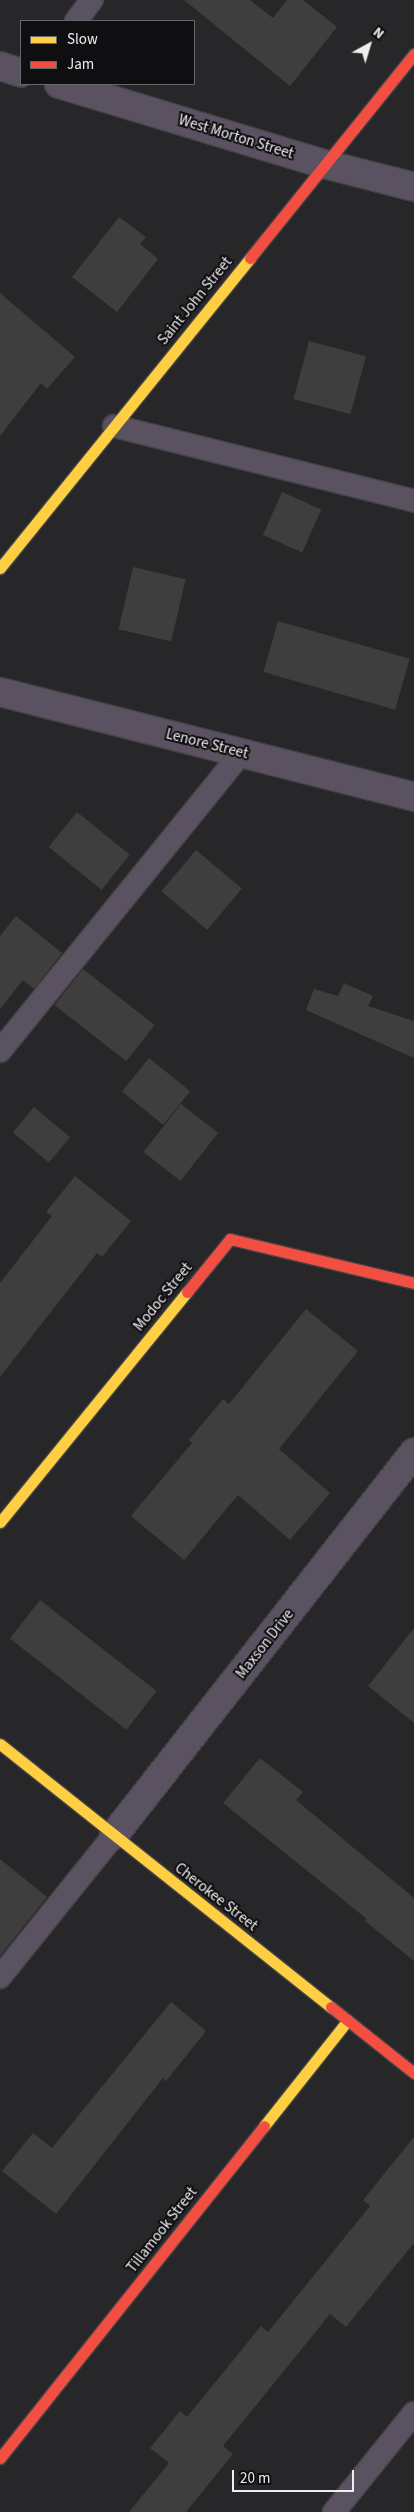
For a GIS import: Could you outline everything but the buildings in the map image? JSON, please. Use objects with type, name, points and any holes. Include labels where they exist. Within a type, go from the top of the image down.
[{"type":"street","name":"Saint John Street","points":[[0,568],[414,54]]},
{"type":"street","name":"West Morton Street","points":[[62,85],[324,164],[414,188]]},
{"type":"street","name":"Lenore Street","points":[[0,692],[414,797]]},
{"type":"street","name":"Modoc Street","points":[[0,1522],[230,1239],[414,1284]]},
{"type":"street","name":"Maxson Drive","points":[[114,1835],[414,1454]]},
{"type":"street","name":"Cherokee Street","points":[[0,1744],[414,2073]]},
{"type":"street","name":"Tillamook Street","points":[[0,2458],[348,2020]]},
{"type":"lane","points":[[77,20],[92,0]]},
{"type":"lane","points":[[114,426],[414,501]]},
{"type":"lane","points":[[0,1052],[242,752]]},
{"type":"lane","points":[[0,1977],[114,1835]]},
{"type":"lane","points":[[334,2512],[414,2413]]},
{"type":"traffic: slow","points":[[0,568],[250,258]]},
{"type":"traffic: slow","points":[[0,1522],[187,1292]]},
{"type":"traffic: slow","points":[[0,1744],[331,2007]]},
{"type":"traffic: slow","points":[[264,2126],[348,2020]]},
{"type":"traffic: jam","points":[[250,258],[414,54]]},
{"type":"traffic: jam","points":[[187,1292],[230,1239],[414,1283]]},
{"type":"traffic: jam","points":[[331,2007],[414,2073]]},
{"type":"traffic: jam","points":[[0,2458],[264,2126]]}]
